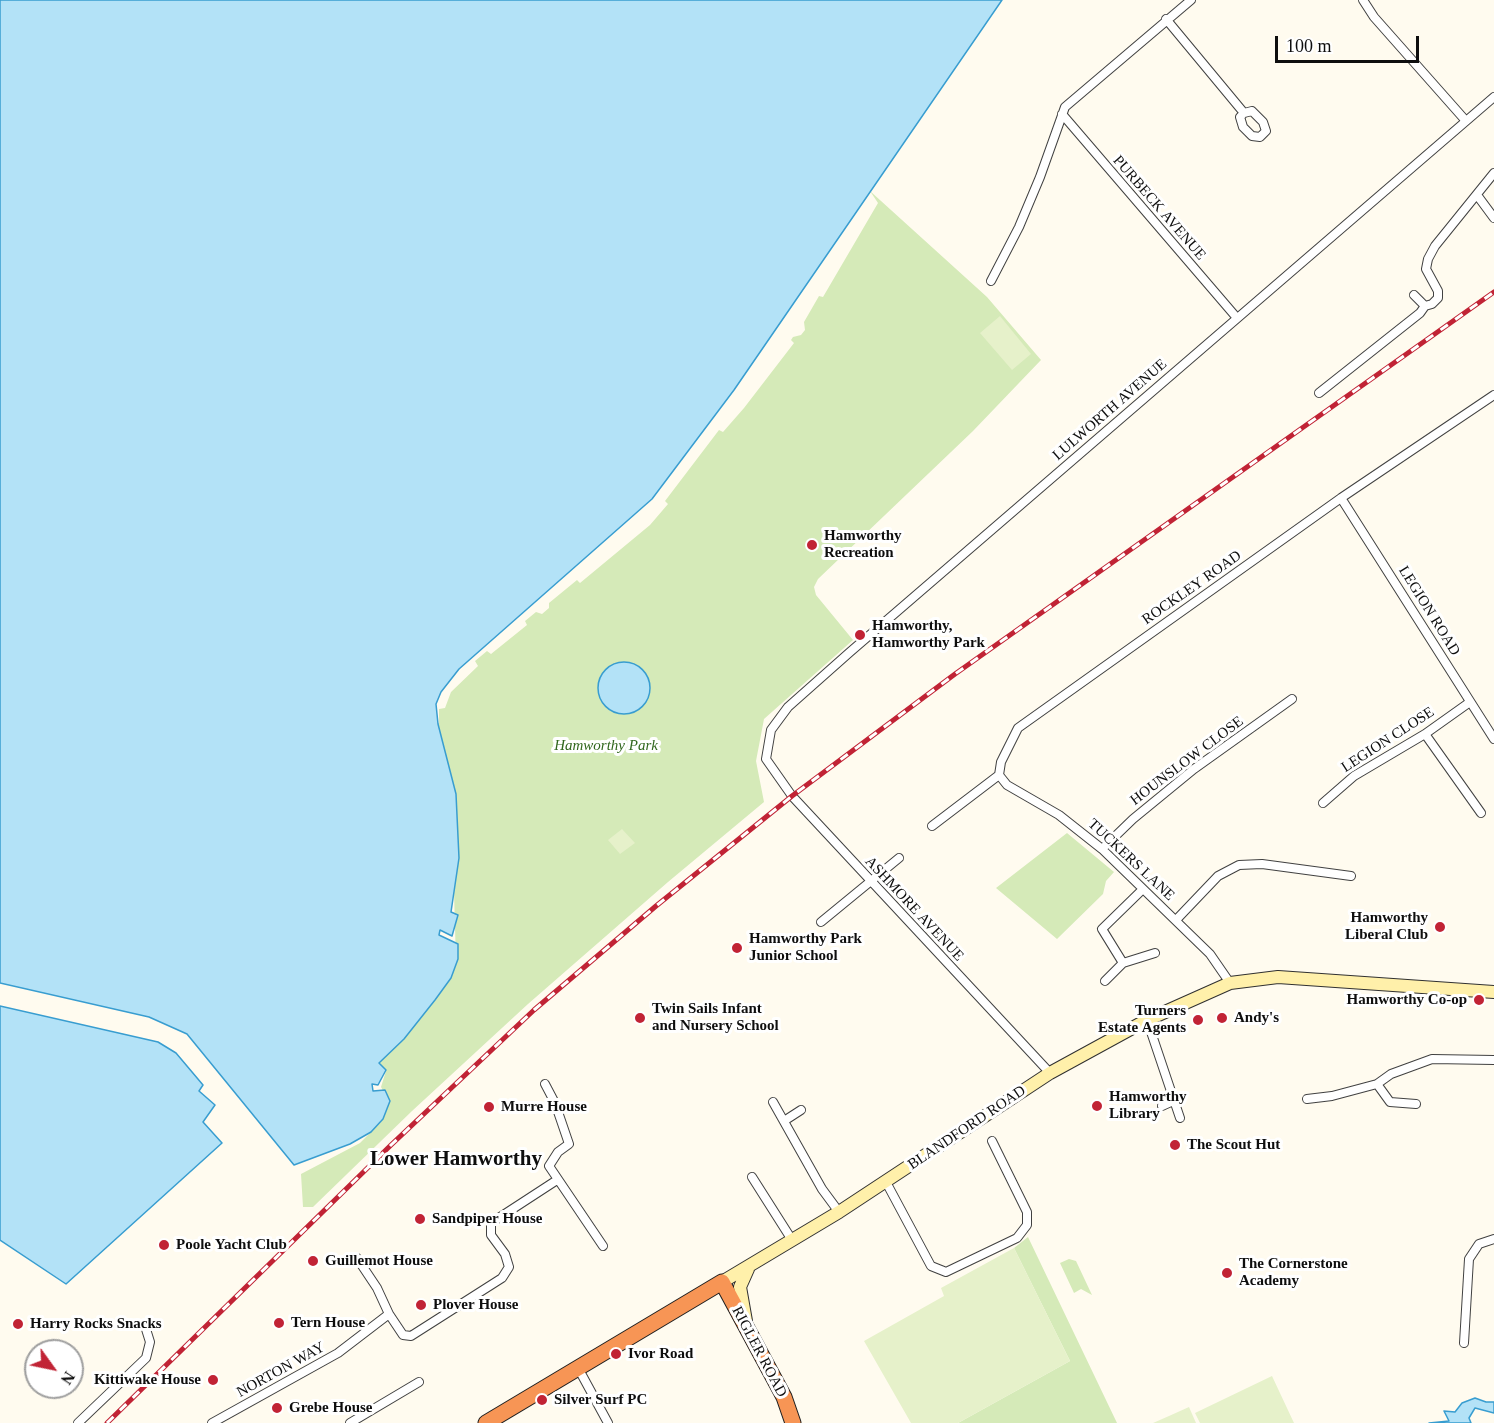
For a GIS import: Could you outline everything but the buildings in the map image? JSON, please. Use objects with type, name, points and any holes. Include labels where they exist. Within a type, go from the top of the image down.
[{"type":"highway","name":"RIGLER ROAD","points":[[722,1282],[784,1397],[793,1423]]},
{"type":"highway","name":"BLANDFORD ROAD","points":[[486,1423],[577,1366],[722,1282]]},
{"type":"main road","name":"BLANDFORD ROAD","points":[[722,1282],[839,1212],[1050,1073],[1147,1020],[1230,983],[1278,977],[1494,992]]},
{"type":"main road","points":[[750,1265],[743,1275],[740,1287],[750,1334]]},
{"type":"street","points":[[991,281],[1019,227],[1065,107],[1191,0]]},
{"type":"street","points":[[1363,0],[1374,16],[1466,121]]},
{"type":"street","points":[[1166,19],[1244,113]]},
{"type":"street","name":"LULWORTH AVENUE","points":[[766,759],[771,730],[788,707],[1493,99]]},
{"type":"street","name":"PURBECK AVENUE","points":[[1062,114],[1237,318]]},
{"type":"street","points":[[1319,393],[1420,313],[1425,306],[1435,302],[1439,294],[1426,269],[1428,259],[1435,246],[1494,173]]},
{"type":"street","points":[[1477,195],[1494,219]]},
{"type":"street","points":[[1414,295],[1425,306]]},
{"type":"street","name":"ROCKLEY ROAD","points":[[999,775],[1001,762],[1018,728],[1341,498],[1494,395]]},
{"type":"street","name":"LEGION ROAD","points":[[1341,498],[1494,739]]},
{"type":"street","name":"HOUNSLOW CLOSE","points":[[1102,849],[1133,819],[1194,769],[1292,699]]},
{"type":"street","name":"LEGION CLOSE","points":[[1323,803],[1354,776],[1425,734],[1470,702]]},
{"type":"street","points":[[1425,734],[1481,813]]},
{"type":"street","name":"ASHMORE AVENUE","points":[[766,759],[792,796],[1050,1073]]},
{"type":"street","points":[[932,826],[999,775]]},
{"type":"street","name":"TUCKERS LANE","points":[[999,775],[1007,785],[1059,815],[1102,849],[1210,954],[1230,983]]},
{"type":"street","points":[[821,922],[899,858]]},
{"type":"street","points":[[1176,920],[1218,876],[1250,862],[1351,876]]},
{"type":"street","points":[[1123,963],[1102,929],[1143,889]]},
{"type":"street","points":[[1105,981],[1123,963],[1155,953]]},
{"type":"street","points":[[1147,1020],[1180,1118]]},
{"type":"street","points":[[1307,1099],[1332,1096],[1377,1084],[1391,1074],[1431,1059],[1494,1060]]},
{"type":"street","points":[[544,1084],[555,1103],[569,1144],[558,1152],[549,1166],[603,1246]]},
{"type":"street","points":[[1377,1084],[1390,1102],[1416,1104]]},
{"type":"street","points":[[1162,1106],[1173,1101]]},
{"type":"street","points":[[773,1102],[839,1212]]},
{"type":"street","points":[[784,1120],[801,1110]]},
{"type":"street","points":[[886,1182],[932,1266],[946,1272],[1017,1238],[1027,1225],[1027,1212],[992,1141]]},
{"type":"street","points":[[753,1177],[792,1240]]},
{"type":"street","points":[[357,1258],[403,1335],[411,1336],[502,1278],[509,1267],[505,1254],[491,1235],[490,1223],[557,1180]]},
{"type":"street","points":[[1464,1343],[1469,1259],[1479,1244],[1494,1239]]},
{"type":"street","name":"NORTON WAY","points":[[212,1423],[338,1353],[389,1314]]},
{"type":"street","points":[[78,1423],[146,1358],[150,1342],[146,1326]]},
{"type":"street","points":[[577,1366],[608,1423]]},
{"type":"street","points":[[350,1423],[419,1382]]},
{"type":"green space","name":"Hamworthy Park","points":[[870,191],[987,297],[1041,360],[973,431],[818,579],[814,587],[816,595],[853,640],[764,719],[756,761],[764,802],[528,1004],[412,1111],[313,1207],[303,1207],[301,1174],[360,1143],[381,1122],[388,1100],[381,1087],[386,1071],[373,1062],[456,963],[453,856],[439,744],[439,709],[445,708],[451,692],[478,666],[475,661],[487,651],[491,654],[527,625],[525,621],[536,612],[542,614],[549,608],[549,603],[577,580],[580,583],[650,525],[668,504],[665,501],[719,430],[723,432],[744,408],[794,343],[791,340],[793,337],[801,335],[805,330],[804,322],[819,296],[823,297],[878,203]]},
{"type":"green space","points":[[1000,316],[1031,354],[1012,370],[980,333]]},
{"type":"green space","points":[[622,829],[635,843],[620,854],[608,840]]},
{"type":"green space","points":[[1067,833],[1114,872],[1106,881],[1103,894],[1057,939],[996,888]]},
{"type":"green space","points":[[1028,1237],[1117,1423],[958,1423],[1070,1361],[1014,1248]]},
{"type":"green space","points":[[1014,1248],[1070,1361],[958,1423],[911,1423],[864,1341],[944,1296],[941,1288]]},
{"type":"green space","points":[[1069,1259],[1076,1261],[1092,1295],[1081,1289],[1074,1293],[1060,1263]]},
{"type":"green space","points":[[1272,1376],[1294,1423],[1200,1423],[1195,1413]]},
{"type":"green space","points":[[1189,1407],[1196,1423],[1153,1423],[1169,1416]]},
{"type":"water","points":[[0,0],[1002,0],[734,390],[652,499],[459,669],[441,692],[436,704],[438,724],[456,794],[459,858],[451,912],[458,915],[452,936],[440,930],[439,935],[458,944],[458,959],[451,978],[435,1000],[404,1039],[379,1063],[386,1070],[378,1085],[372,1084],[373,1091],[385,1090],[390,1101],[383,1119],[371,1132],[350,1144],[294,1165],[187,1034],[149,1017],[0,983]]},
{"type":"water","points":[[624,662],[634,664],[642,670],[648,678],[650,688],[648,698],[642,706],[634,712],[624,714],[614,712],[606,706],[600,698],[598,688],[600,678],[606,670],[614,664]]},
{"type":"water","points":[[0,1006],[158,1042],[176,1053],[203,1085],[199,1091],[215,1105],[203,1122],[222,1143],[66,1284],[0,1240]]},
{"type":"water","points":[[1475,1398],[1494,1402],[1494,1413],[1475,1408],[1469,1418],[1471,1423],[1429,1423],[1449,1421],[1444,1411],[1455,1412],[1462,1403]]},
{"type":"railway","points":[[107,1423],[391,1145],[534,1010],[656,906],[792,796],[955,674],[1494,292]]},
{"type":"place","name":"Hamworthy Recreation","points":[[812,545]]},
{"type":"place","name":"Hamworthy, Hamworthy Park","points":[[860,635]]},
{"type":"place","name":"Hamworthy Liberal Club","points":[[1440,927]]},
{"type":"place","name":"Hamworthy Park Junior School","points":[[737,948]]},
{"type":"place","name":"Hamworthy Co-op","points":[[1479,1000]]},
{"type":"place","name":"Twin Sails Infant and Nursery School","points":[[640,1018]]},
{"type":"place","name":"Andy's","points":[[1222,1018]]},
{"type":"place","name":"Turners Estate Agents","points":[[1198,1020]]},
{"type":"place","name":"Hamworthy Library","points":[[1097,1106]]},
{"type":"place","name":"Murre House","points":[[489,1107]]},
{"type":"place","name":"The Scout Hut","points":[[1175,1145]]},
{"type":"place","name":"Sandpiper House","points":[[420,1219]]},
{"type":"place","name":"Poole Yacht Club","points":[[164,1245]]},
{"type":"place","name":"Guillemot House","points":[[313,1261]]},
{"type":"place","name":"The Cornerstone Academy","points":[[1227,1273]]},
{"type":"place","name":"Plover House","points":[[421,1305]]},
{"type":"place","name":"Tern House","points":[[279,1323]]},
{"type":"place","name":"Harry Rocks Snacks","points":[[18,1324]]},
{"type":"place","name":"Ivor Road","points":[[616,1354]]},
{"type":"place","name":"Kittiwake House","points":[[213,1380]]},
{"type":"place","name":"Silver Surf PC","points":[[542,1400]]},
{"type":"place","name":"Grebe House","points":[[277,1408]]},
{"type":"district","name":"Lower Hamworthy","points":[[456,1160]]}]
